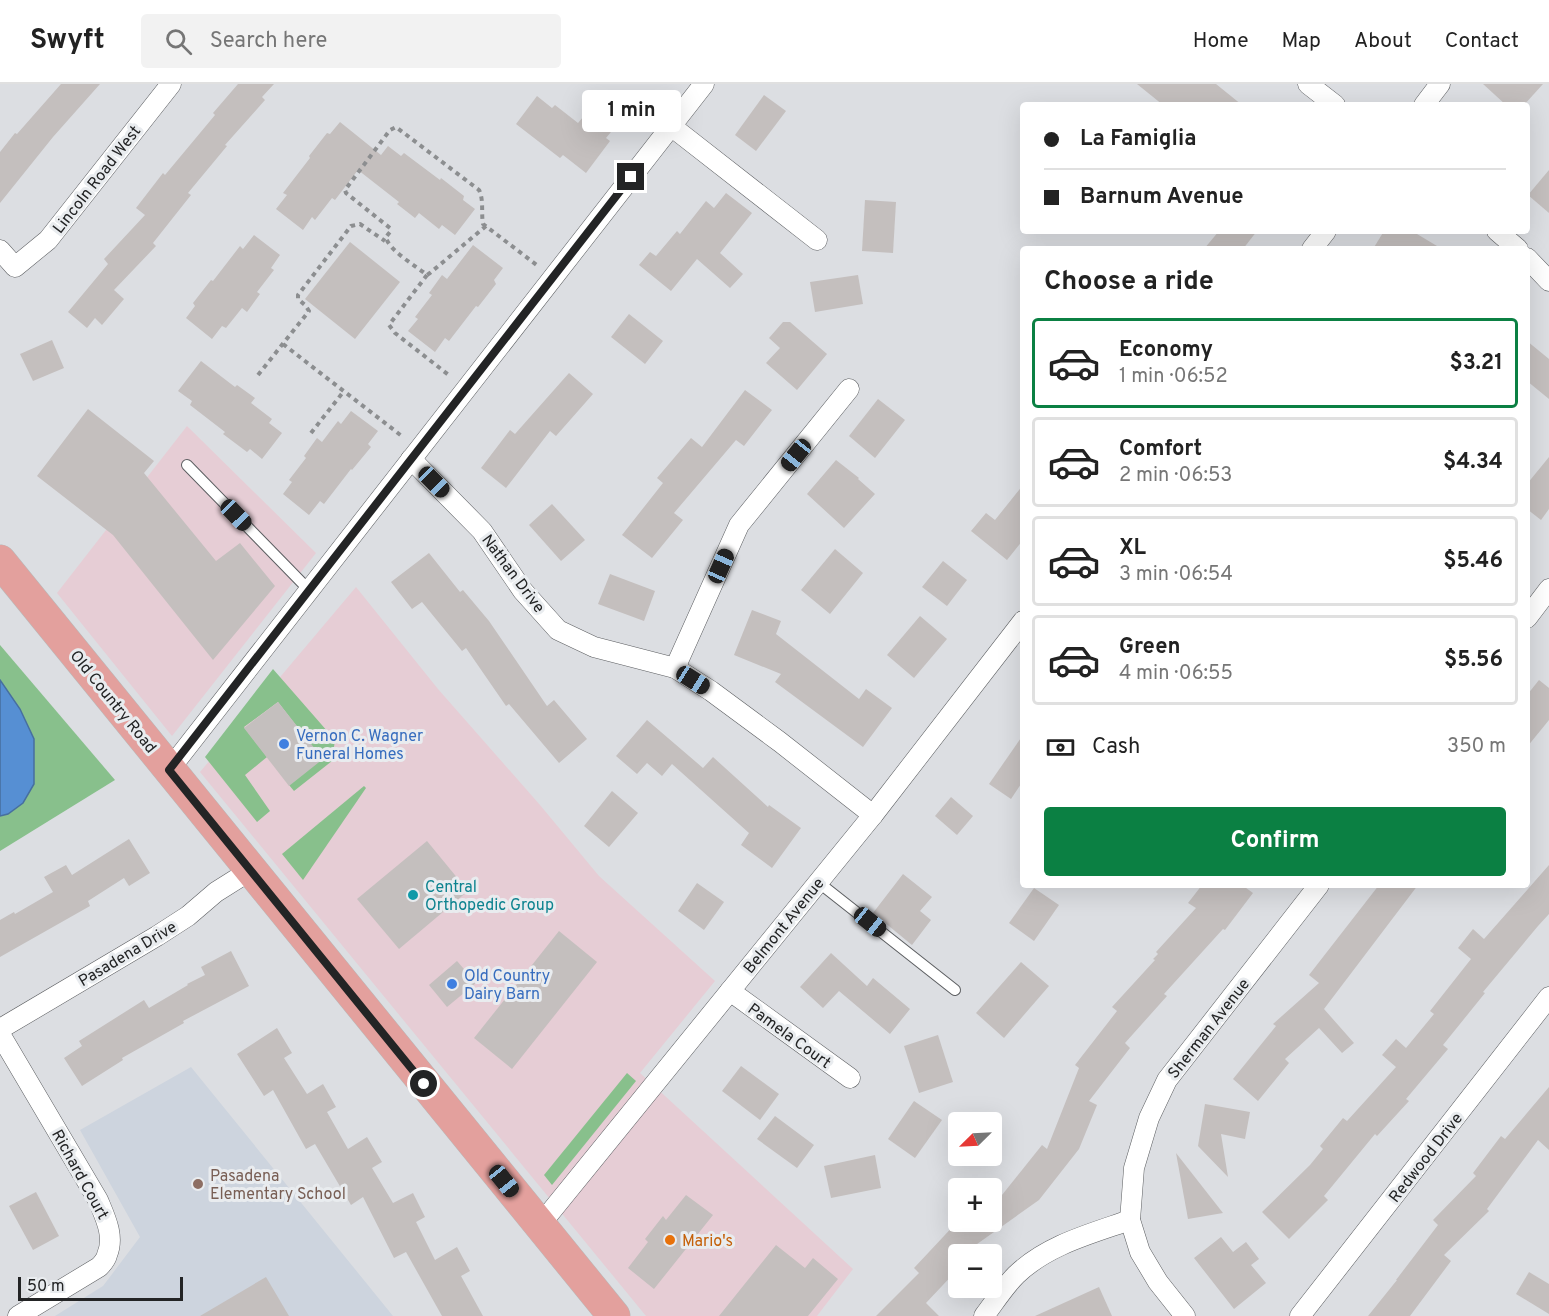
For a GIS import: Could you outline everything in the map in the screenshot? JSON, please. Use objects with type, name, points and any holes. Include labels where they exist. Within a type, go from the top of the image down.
[{"type":"main road","name":"Old Country Road","points":[[0,561],[614,1316]]},
{"type":"street","name":"Lincoln Road West","points":[[0,250],[15,267],[48,240],[171,84]]},
{"type":"street","points":[[169,770],[309,590],[411,451],[704,84]]},
{"type":"street","points":[[1308,84],[1331,102]]},
{"type":"street","points":[[1426,102],[1440,84]]},
{"type":"street","points":[[671,126],[817,240]]},
{"type":"street","points":[[1314,246],[1324,234]]},
{"type":"street","points":[[1500,234],[1514,246]]},
{"type":"street","points":[[1530,261],[1549,281]]},
{"type":"street","points":[[675,668],[739,525],[849,390]]},
{"type":"street","name":"Nathan Drive","points":[[411,451],[482,531],[523,591],[558,630],[594,647],[675,668],[746,716],[873,815]]},
{"type":"street","points":[[1530,614],[1549,590]]},
{"type":"street","name":"Belmont Avenue","points":[[540,1225],[873,815],[1020,625]]},
{"type":"street","name":"Pasadena Drive","points":[[0,1029],[157,936],[250,870]]},
{"type":"street","name":"Sherman Avenue","points":[[1185,1316],[1158,1282],[1140,1252],[1130,1220],[1134,1168],[1149,1118],[1167,1080],[1317,888]]},
{"type":"street","name":"Pamela Court","points":[[730,991],[850,1078]]},
{"type":"street","name":"Redwood Drive","points":[[1300,1316],[1549,997]]},
{"type":"street","name":"Richard Court","points":[[0,1034],[98,1200],[109,1226],[110,1245],[107,1257],[99,1267],[18,1316]]},
{"type":"street","points":[[984,1316],[1016,1276],[1032,1262],[1063,1243],[1130,1220]]},
{"type":"lane","points":[[187,465],[309,590]]},
{"type":"lane","points":[[818,882],[955,990]]},
{"type":"path","points":[[386,242],[390,228],[345,190],[390,130],[396,127],[479,190],[483,224],[544,271]]},
{"type":"path","points":[[258,375],[309,311],[298,299],[298,295],[351,225],[360,224],[427,275]]},
{"type":"path","points":[[458,382],[395,333],[389,325],[427,275],[486,226]]},
{"type":"path","points":[[283,344],[344,391],[411,451]]},
{"type":"path","points":[[311,433],[344,391]]},
{"type":"shaded area","points":[[187,426],[316,553],[172,736],[57,593]]},
{"type":"shaded area","points":[[356,587],[438,689],[599,876],[715,981],[640,1073],[853,1269],[817,1316],[646,1316],[200,772]]},
{"type":"shaded area","name":"Pasadena Elementary School","points":[[191,1067],[393,1316],[55,1316],[103,1286],[140,1237],[80,1130]]},
{"type":"green space","points":[[0,645],[115,780],[0,851]]},
{"type":"green space","points":[[273,669],[335,740],[332,761],[294,791],[289,785],[322,759],[278,702],[244,727],[267,757],[245,775],[270,811],[257,822],[205,757]]},
{"type":"green space","points":[[364,786],[366,788],[303,880],[282,854]]},
{"type":"green space","points":[[627,1073],[636,1081],[552,1185],[544,1175]]},
{"type":"water","points":[[0,680],[20,709],[34,739],[34,784],[23,803],[8,814],[0,816]]},
{"type":"building","points":[[61,84],[100,84],[53,137],[0,203],[0,152]]},
{"type":"building","points":[[238,84],[274,84],[262,97],[265,100],[225,145],[227,146],[188,193],[191,195],[153,243],[156,246],[114,290],[124,299],[102,325],[95,318],[87,328],[68,312],[108,264],[104,259],[145,215],[136,208],[163,173],[165,175],[215,115],[213,113]]},
{"type":"building","points":[[1137,84],[1216,84],[1238,102],[1159,102]]},
{"type":"building","points":[[1483,84],[1543,84],[1527,102],[1503,102]]},
{"type":"building","points":[[605,91],[629,110],[606,138],[610,141],[586,173],[563,155],[560,158],[516,124],[537,96],[552,108],[555,105],[578,123]]},
{"type":"building","points":[[764,95],[786,111],[756,151],[735,135]]},
{"type":"building","points":[[340,122],[381,155],[388,146],[401,156],[404,153],[464,196],[463,200],[475,209],[455,235],[442,225],[439,229],[419,213],[415,218],[397,204],[399,202],[358,170],[335,200],[332,198],[315,220],[312,217],[303,230],[276,209],[287,195],[283,193],[310,158],[309,156],[327,133],[330,134]]},
{"type":"building","points":[[1549,170],[1549,213],[1530,197],[1530,193]]},
{"type":"building","points":[[726,193],[752,213],[720,253],[743,274],[730,288],[697,259],[671,291],[639,265],[650,252],[656,256],[677,231],[680,234],[706,201],[714,208]]},
{"type":"building","points":[[865,200],[896,202],[893,253],[862,251]]},
{"type":"building","points":[[1216,234],[1255,234],[1245,246],[1206,246]]},
{"type":"building","points":[[1382,234],[1417,234],[1437,246],[1375,246]]},
{"type":"building","points":[[254,235],[280,255],[271,268],[274,270],[257,292],[260,294],[247,312],[242,308],[226,328],[222,326],[212,339],[186,318],[195,306],[193,303],[211,280],[213,281],[240,246],[243,249]]},
{"type":"building","points":[[350,242],[400,282],[355,339],[305,299]]},
{"type":"building","points":[[473,245],[503,268],[494,280],[496,284],[478,307],[476,306],[449,341],[445,338],[435,352],[408,331],[418,319],[415,317],[432,295],[429,293],[442,275],[447,279]]},
{"type":"building","points":[[858,275],[863,304],[815,312],[810,282]]},
{"type":"building","points":[[629,314],[663,341],[645,364],[611,337]]},
{"type":"building","points":[[783,322],[790,322],[827,354],[797,390],[766,363],[780,348],[769,338]]},
{"type":"building","points":[[52,340],[64,368],[33,381],[20,354]]},
{"type":"building","points":[[1530,343],[1549,359],[1549,399],[1530,383]]},
{"type":"building","points":[[201,361],[235,387],[237,385],[255,398],[251,403],[272,419],[269,423],[282,433],[262,459],[250,449],[247,452],[223,434],[225,432],[190,405],[192,401],[178,391]]},
{"type":"building","points":[[569,373],[593,394],[556,436],[550,431],[506,488],[481,468],[510,430],[515,434]]},
{"type":"building","points":[[745,390],[772,410],[744,446],[736,440],[674,513],[683,520],[652,558],[622,535],[663,483],[657,478],[691,438],[702,447]]},
{"type":"building","points":[[878,399],[905,420],[875,458],[849,436]]},
{"type":"building","points":[[88,409],[154,461],[144,473],[216,561],[240,543],[275,586],[213,660],[113,535],[37,476]]},
{"type":"building","points":[[351,411],[378,431],[368,444],[371,447],[324,504],[320,501],[309,515],[283,494],[292,482],[289,480],[306,458],[304,456],[317,438],[322,442],[338,421],[341,424]]},
{"type":"building","points":[[1549,457],[1549,509],[1541,520],[1530,511],[1530,480]]},
{"type":"building","points":[[836,460],[875,494],[844,528],[807,494]]},
{"type":"building","points":[[1020,489],[1020,544],[1007,560],[971,531],[986,513],[995,520]]},
{"type":"building","points":[[552,504],[585,540],[561,561],[529,525]]},
{"type":"building","points":[[835,549],[863,573],[830,614],[801,590]]},
{"type":"building","points":[[429,553],[460,592],[463,590],[489,621],[547,706],[554,700],[587,739],[559,763],[509,704],[506,706],[466,648],[462,651],[422,602],[412,609],[391,582]]},
{"type":"building","points":[[943,561],[967,580],[947,606],[922,587]]},
{"type":"building","points":[[610,574],[655,591],[644,621],[598,604]]},
{"type":"building","points":[[752,610],[781,621],[776,634],[859,699],[866,689],[892,708],[863,747],[775,682],[781,674],[734,655]]},
{"type":"building","points":[[920,616],[947,639],[914,678],[887,655]]},
{"type":"building","points":[[1539,680],[1549,688],[1549,720],[1530,743],[1530,691]]},
{"type":"building","name":"Vernon C. Wagner Funeral Homes","points":[[278,702],[323,759],[289,786],[244,728]]},
{"type":"building","points":[[647,720],[703,768],[713,757],[768,807],[769,805],[801,828],[772,868],[741,845],[749,833],[672,764],[662,776],[647,763],[637,774],[616,756]]},
{"type":"building","points":[[1020,739],[1020,786],[1011,799],[989,784]]},
{"type":"building","points":[[612,791],[638,813],[609,847],[584,826]]},
{"type":"building","points":[[951,797],[973,816],[957,835],[935,816]]},
{"type":"building","points":[[129,839],[150,873],[129,886],[124,878],[88,901],[90,906],[0,957],[0,920],[53,892],[44,877],[66,865],[72,875]]},
{"type":"building","name":"Central Orthopedic Group","points":[[427,841],[468,891],[399,949],[357,899]]},
{"type":"building","points":[[1549,865],[1549,914],[1483,992],[1485,993],[1443,1045],[1448,1049],[1406,1099],[1409,1101],[1377,1136],[1375,1134],[1324,1196],[1328,1200],[1289,1239],[1262,1212],[1310,1165],[1323,1149],[1320,1146],[1343,1118],[1347,1121],[1396,1067],[1382,1055],[1396,1039],[1406,1048],[1434,1014],[1430,1011],[1471,959],[1458,948],[1473,929],[1484,939]]},
{"type":"building","points":[[903,874],[932,897],[920,911],[931,920],[912,945],[873,913]]},
{"type":"building","points":[[697,883],[724,902],[704,930],[678,911]]},
{"type":"building","points":[[1034,888],[1059,905],[1034,941],[1009,923]]},
{"type":"building","points":[[1200,888],[1246,888],[1253,893],[1225,930],[1223,929],[1164,994],[1167,996],[1125,1043],[1130,1048],[1089,1101],[1097,1105],[1079,1149],[1039,1200],[1002,1226],[1002,1195],[1042,1145],[1047,1149],[1079,1068],[1075,1065],[1117,1011],[1112,1007],[1155,960],[1153,959],[1158,954],[1156,952],[1196,908],[1188,903]]},
{"type":"building","points":[[1377,888],[1416,888],[1324,1009],[1354,1043],[1342,1053],[1319,1028],[1285,1059],[1289,1063],[1258,1101],[1233,1079],[1276,1026],[1273,1024],[1319,983],[1309,975]]},
{"type":"building","points":[[559,931],[597,962],[512,1069],[474,1038]]},
{"type":"building","points":[[231,951],[249,986],[183,1021],[184,1023],[122,1058],[123,1060],[82,1086],[64,1058],[82,1046],[79,1041],[144,1000],[149,1008],[205,975],[201,967]]},
{"type":"building","points":[[831,953],[867,986],[873,978],[910,1009],[890,1034],[839,991],[823,1008],[800,987]]},
{"type":"building","name":"Old Country Dairy Barn","points":[[457,961],[476,983],[447,1007],[429,985]]},
{"type":"building","points":[[1021,962],[1049,986],[1004,1038],[976,1013]]},
{"type":"building","points":[[277,1028],[292,1053],[284,1058],[307,1094],[323,1084],[336,1107],[327,1112],[348,1149],[367,1137],[382,1162],[372,1168],[393,1203],[413,1193],[425,1217],[416,1222],[435,1260],[457,1247],[470,1271],[461,1276],[483,1316],[442,1316],[406,1252],[394,1258],[363,1197],[351,1205],[315,1144],[306,1149],[273,1090],[264,1096],[237,1054]]},
{"type":"building","points":[[938,1035],[953,1082],[919,1093],[904,1046]]},
{"type":"building","points":[[741,1066],[779,1094],[760,1120],[722,1091]]},
{"type":"building","points":[[1549,1087],[1549,1150],[1538,1140],[1487,1209],[1489,1211],[1444,1255],[1451,1261],[1410,1316],[1368,1316],[1438,1225],[1433,1220],[1476,1176],[1473,1173],[1501,1136],[1505,1139]]},
{"type":"building","points":[[914,1101],[942,1120],[915,1158],[888,1139]]},
{"type":"building","points":[[1205,1104],[1250,1112],[1245,1139],[1221,1134],[1228,1177],[1198,1146]]},
{"type":"building","points":[[775,1116],[814,1145],[797,1168],[757,1139]]},
{"type":"building","points":[[1176,1153],[1223,1213],[1188,1219]]},
{"type":"building","points":[[875,1155],[881,1188],[831,1198],[824,1166]]},
{"type":"building","points":[[36,1192],[59,1236],[33,1250],[9,1206]]},
{"type":"building","name":"Mario's","points":[[686,1195],[713,1215],[654,1289],[628,1268],[648,1242],[645,1239],[663,1216],[666,1220]]},
{"type":"building","points":[[948,1232],[994,1232],[977,1244],[948,1244],[948,1280],[926,1303],[939,1316],[876,1316],[919,1273],[914,1268]]},
{"type":"building","points":[[1221,1237],[1233,1252],[1246,1242],[1259,1259],[1251,1265],[1266,1283],[1234,1309],[1194,1258]]},
{"type":"building","points":[[776,1245],[805,1268],[813,1258],[838,1279],[808,1316],[719,1316]]},
{"type":"building","points":[[1529,1272],[1549,1284],[1549,1314],[1516,1294]]},
{"type":"building","points":[[266,1277],[289,1316],[200,1316]]},
{"type":"building","points":[[1099,1287],[1112,1316],[1035,1316]]},
{"type":"place","name":"Vernon C. Wagner Funeral Homes","points":[[284,744]]},
{"type":"place","name":"Central Orthopedic Group","points":[[413,895]]},
{"type":"place","name":"Old Country Dairy Barn","points":[[452,984]]},
{"type":"place","name":"Pasadena Elementary School","points":[[198,1184]]},
{"type":"place","name":"Mario's","points":[[670,1240]]},
{"type":"route","points":[[424,1084],[169,770],[631,177]]}]
